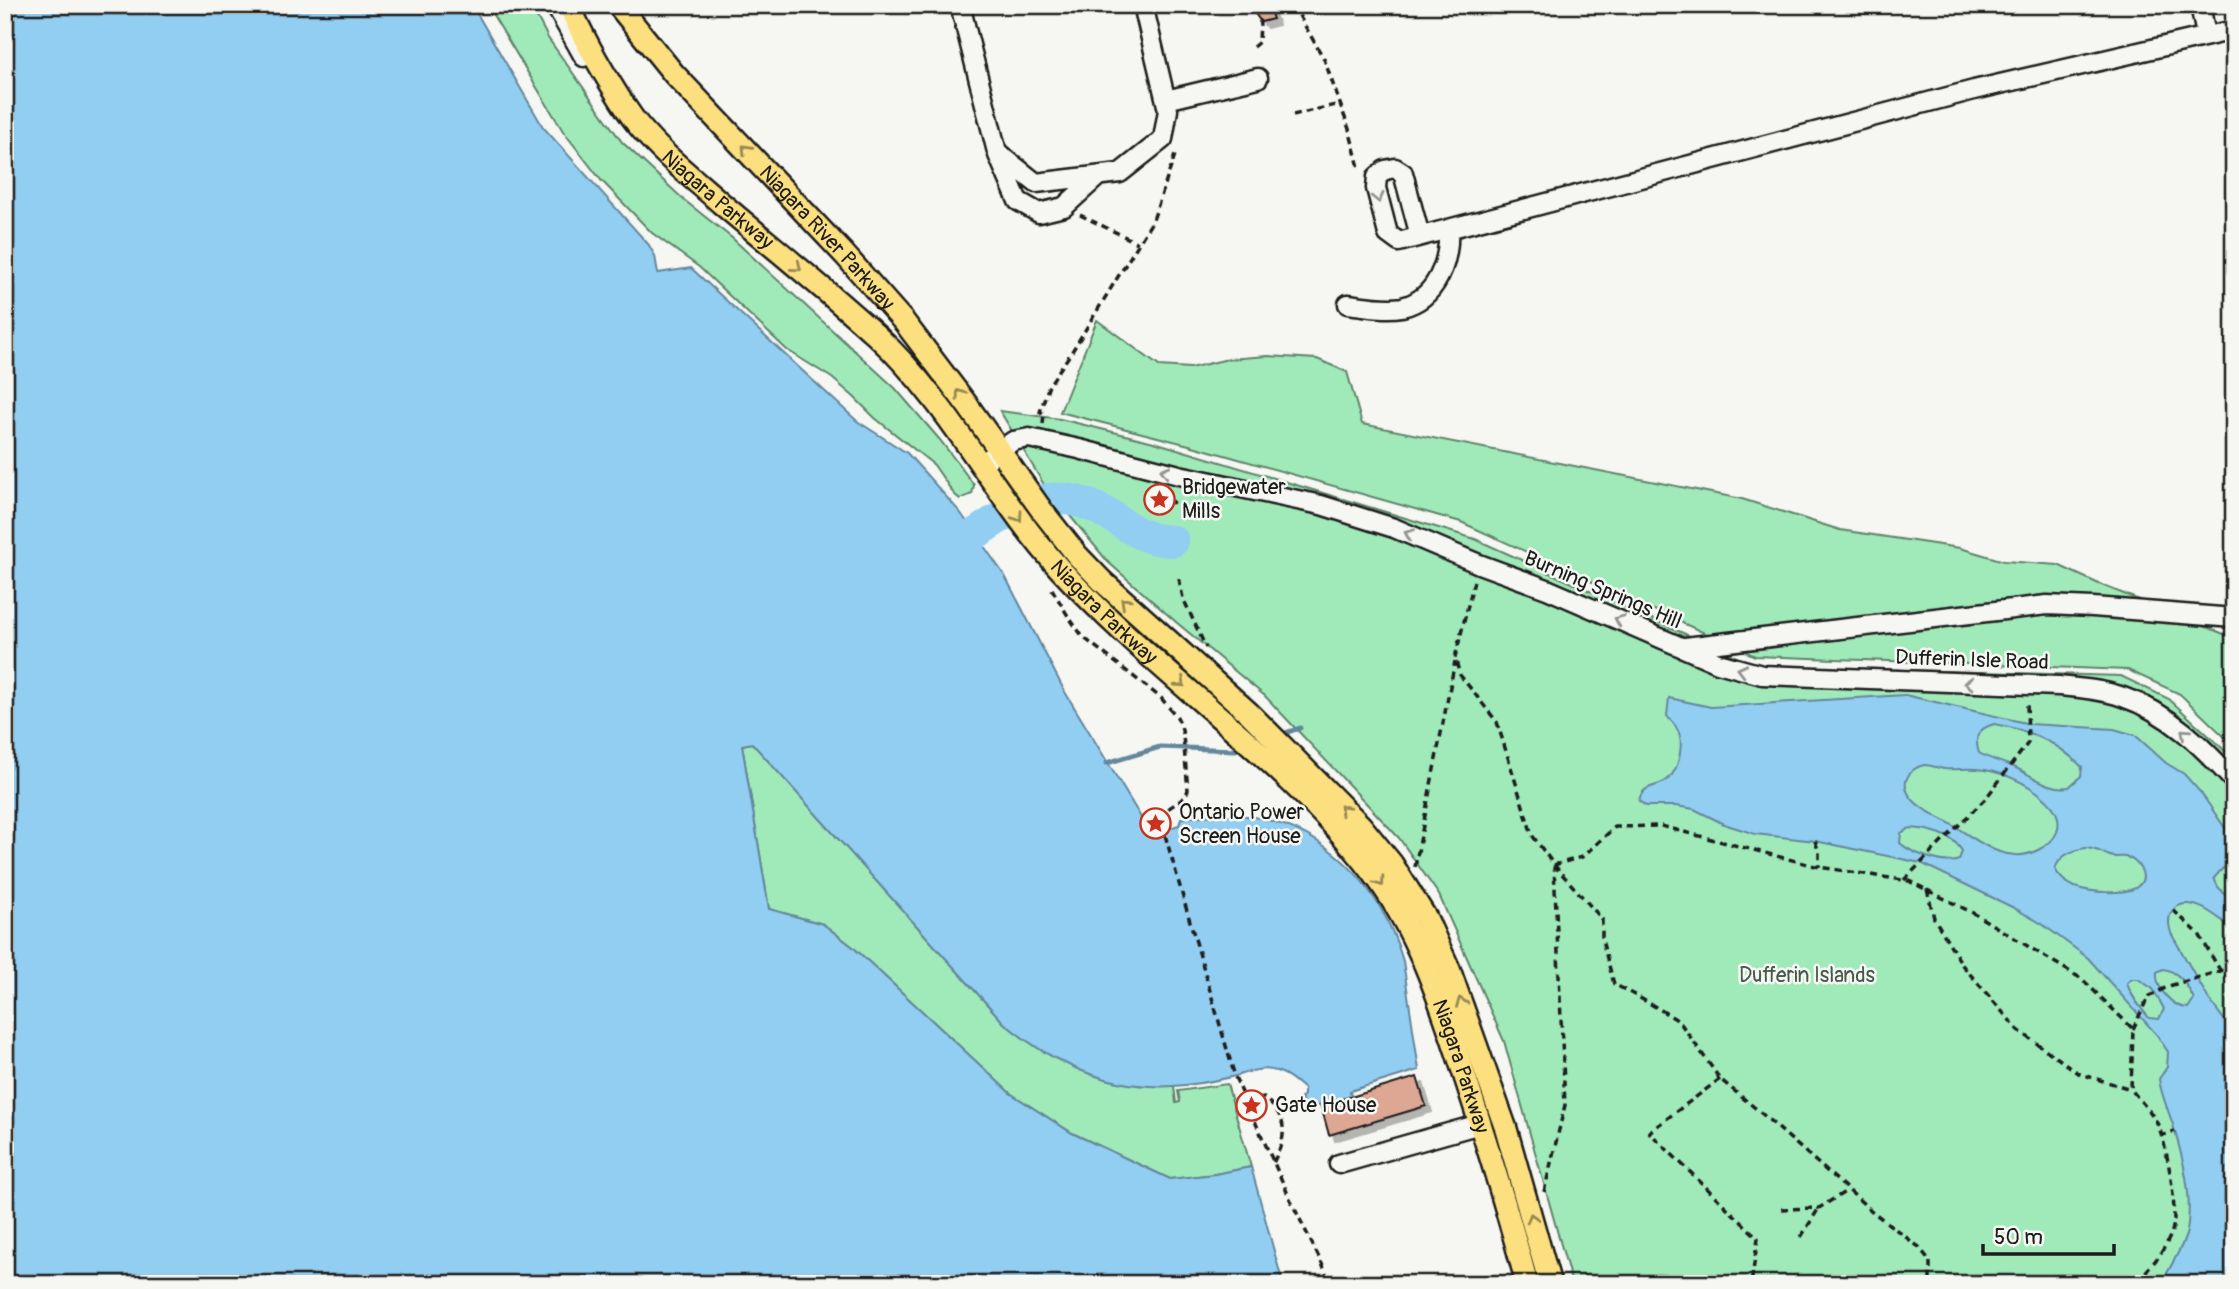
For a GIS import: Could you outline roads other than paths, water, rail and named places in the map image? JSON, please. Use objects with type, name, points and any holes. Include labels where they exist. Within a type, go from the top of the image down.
[{"type":"main road","name":"Niagara Parkway","points":[[569,5],[597,62],[636,124],[678,165],[897,356],[942,408],[1044,551],[1114,623],[1266,761],[1351,846],[1374,874],[1396,907],[1417,947],[1438,998],[1480,1124],[1527,1284]]},
{"type":"main road","name":"Niagara River Parkway","points":[[618,5],[674,74],[844,254],[905,323],[1021,482]]},
{"type":"main road","name":"Niagara Parkway","points":[[1021,482],[1063,538],[1102,581],[1249,713],[1284,748],[1376,844],[1406,885],[1433,933],[1458,995],[1506,1129],[1550,1284]]},
{"type":"street","points":[[555,5],[590,67],[613,99],[636,124]]},
{"type":"street","points":[[960,5],[997,152],[1018,201],[1039,213],[1064,207],[1098,176]]},
{"type":"street","points":[[997,152],[1036,183],[1120,173],[1163,139],[1168,110],[1143,5]]},
{"type":"street","points":[[2200,5],[2206,35]]},
{"type":"street","points":[[1420,236],[1974,90],[2234,30]]},
{"type":"street","points":[[1166,100],[1258,78]]},
{"type":"street","points":[[1348,304],[1385,308],[1415,303],[1424,296],[1443,271],[1448,254],[1448,229]]},
{"type":"street","name":"Burning Springs Hill","points":[[981,464],[1013,441],[1021,438],[1042,440],[1180,475],[1321,505],[1394,528],[1682,647],[2047,605],[2234,618]]},
{"type":"street","name":"Dufferin Isle Road","points":[[1682,647],[1737,670],[1762,675],[2026,685],[2090,689],[2123,697],[2149,708],[2173,723],[2212,757],[2234,781]]},
{"type":"street","points":[[1339,1164],[1480,1124]]},
{"type":"water","points":[[5,5],[472,5],[543,127],[649,245],[655,256],[658,273],[691,268],[857,421],[907,453],[960,512],[1005,576],[1065,692],[1151,834],[1179,825],[1181,818],[1246,816],[1275,822],[1301,832],[1325,846],[1346,864],[1365,885],[1380,908],[1403,961],[1419,1070],[1350,1091],[1351,1096],[1304,1110],[1301,1098],[1304,1089],[1285,1075],[1267,1069],[1180,1086],[1130,1084],[1110,1080],[1072,1066],[1036,1047],[1004,1023],[752,743],[742,745],[769,909],[823,924],[853,947],[1010,1093],[1072,1133],[1170,1179],[1251,1167],[1283,1284],[5,1284]]},
{"type":"water","points":[[1905,695],[2030,724],[2114,729],[2135,735],[2166,763],[2184,774],[2201,793],[2234,841],[2234,871],[2223,868],[2214,878],[2218,887],[2234,903],[2234,930],[2206,910],[2190,904],[2175,908],[2169,917],[2169,923],[2171,933],[2208,998],[2234,1033],[2234,1284],[2161,1284],[2183,1243],[2189,1218],[2183,1164],[2159,1079],[2167,1067],[2168,1052],[2157,1035],[2088,958],[2042,924],[2014,908],[1921,863],[1815,841],[1755,834],[1724,824],[1694,809],[1646,806],[1639,801],[1644,791],[1667,780],[1678,763],[1681,741],[1676,727],[1667,716],[1669,698],[1711,707]],"holes":[[[1994,724],[2041,738],[2062,750],[2082,767],[2081,776],[2069,787],[2055,786],[1979,753],[1978,734]],[[1924,765],[1945,769],[1977,769],[2016,780],[2051,804],[2057,814],[2057,832],[2047,845],[2026,854],[2015,855],[1992,849],[1916,803],[1906,788],[1908,775]],[[1910,828],[1932,831],[1953,840],[1962,851],[1959,860],[1937,860],[1900,843],[1901,833]],[[2085,848],[2112,857],[2130,859],[2141,869],[2143,878],[2138,886],[2125,891],[2081,889],[2066,882],[2055,869],[2063,857]],[[2163,969],[2178,976],[2194,999],[2188,1008],[2171,1001],[2157,978],[2157,972]],[[2131,979],[2138,979],[2153,989],[2164,1009],[2159,1019],[2149,1018],[2127,983]]]},
{"type":"waterway","points":[[975,534],[1024,505],[1056,499],[1090,505],[1132,530],[1146,536],[1173,541]]},
{"type":"waterway","points":[[1279,735],[1300,728]]},
{"type":"waterway","points":[[1107,763],[1160,747],[1235,750],[1244,747]]},
{"type":"place","name":"Bridgewater Mills","points":[[1159,499]]},
{"type":"place","name":"Ontario Power Screen House","points":[[1156,824]]},
{"type":"place","name":"Gate House","points":[[1252,1105]]},
{"type":"park label","name":"Dufferin Islands","points":[[1807,975]]}]
